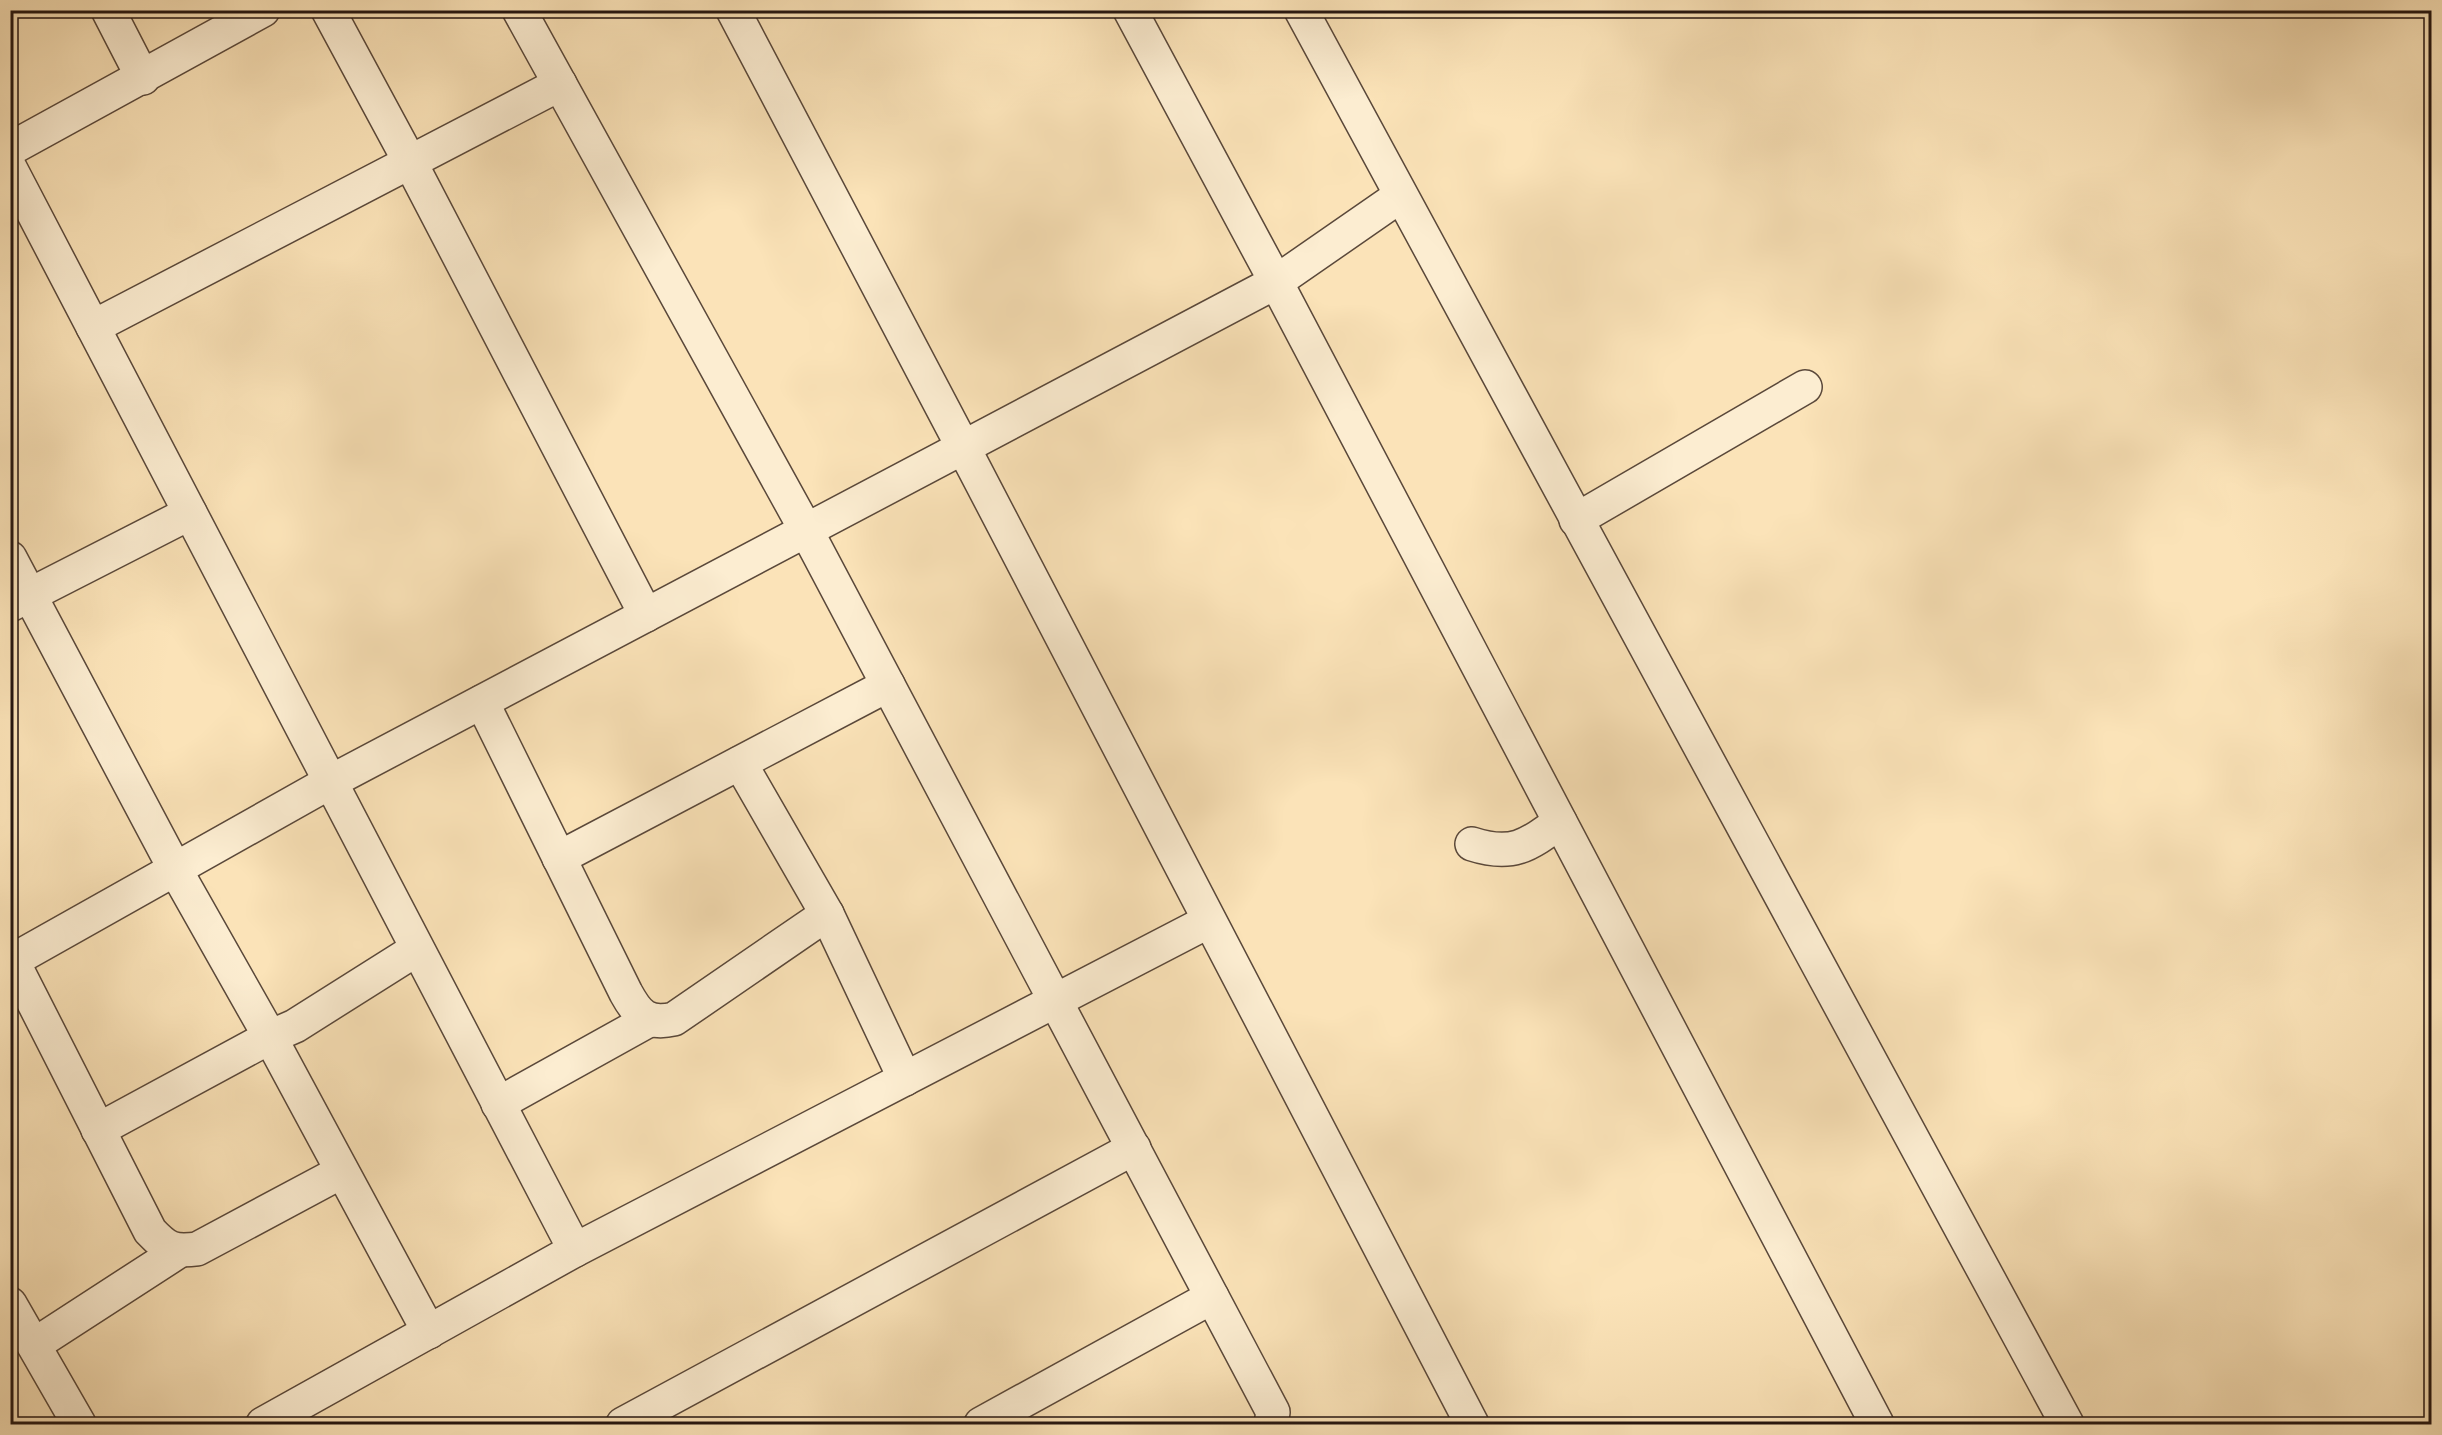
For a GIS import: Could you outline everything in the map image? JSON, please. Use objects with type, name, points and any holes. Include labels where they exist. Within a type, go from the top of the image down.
[{"type":"street","points":[[108,10],[143,78]]},
{"type":"street","points":[[10,149],[143,78],[263,10]]},
{"type":"street","points":[[328,10],[410,162],[646,615]]},
{"type":"street","points":[[519,10],[806,530],[1056,1000],[1273,1412],[1271,1425]]},
{"type":"street","points":[[733,10],[1472,1425]]},
{"type":"street","points":[[1130,10],[1276,282],[1877,1425]]},
{"type":"street","points":[[1301,10],[2067,1425]]},
{"type":"street","points":[[93,327],[560,84]]},
{"type":"street","points":[[10,168],[20,211],[93,327],[575,1250]]},
{"type":"street","points":[[341,1172],[197,1249],[179,1251],[164,1246],[150,1232],[11,959],[330,782],[1276,282],[1400,196]]},
{"type":"street","points":[[1576,520],[1805,387]]},
{"type":"street","points":[[20,600],[190,513]]},
{"type":"street","points":[[10,558],[20,600],[270,1037],[429,1332]]},
{"type":"street","points":[[559,858],[888,685]]},
{"type":"street","points":[[482,702],[626,993],[636,1010],[649,1020],[662,1022],[674,1019],[827,914]]},
{"type":"street","points":[[740,763],[827,914],[905,1079]]},
{"type":"street","points":[[1472,843],[1491,850],[1513,850],[1539,837],[1560,822]]},
{"type":"street","points":[[263,1425],[575,1250],[1209,921]]},
{"type":"street","points":[[98,1130],[270,1037],[295,1026],[417,950]]},
{"type":"street","points":[[498,1104],[649,1020]]},
{"type":"street","points":[[623,1425],[1134,1148]]},
{"type":"street","points":[[34,1345],[179,1251]]},
{"type":"street","points":[[981,1425],[1212,1297]]},
{"type":"street","points":[[10,1304],[79,1425]]}]
